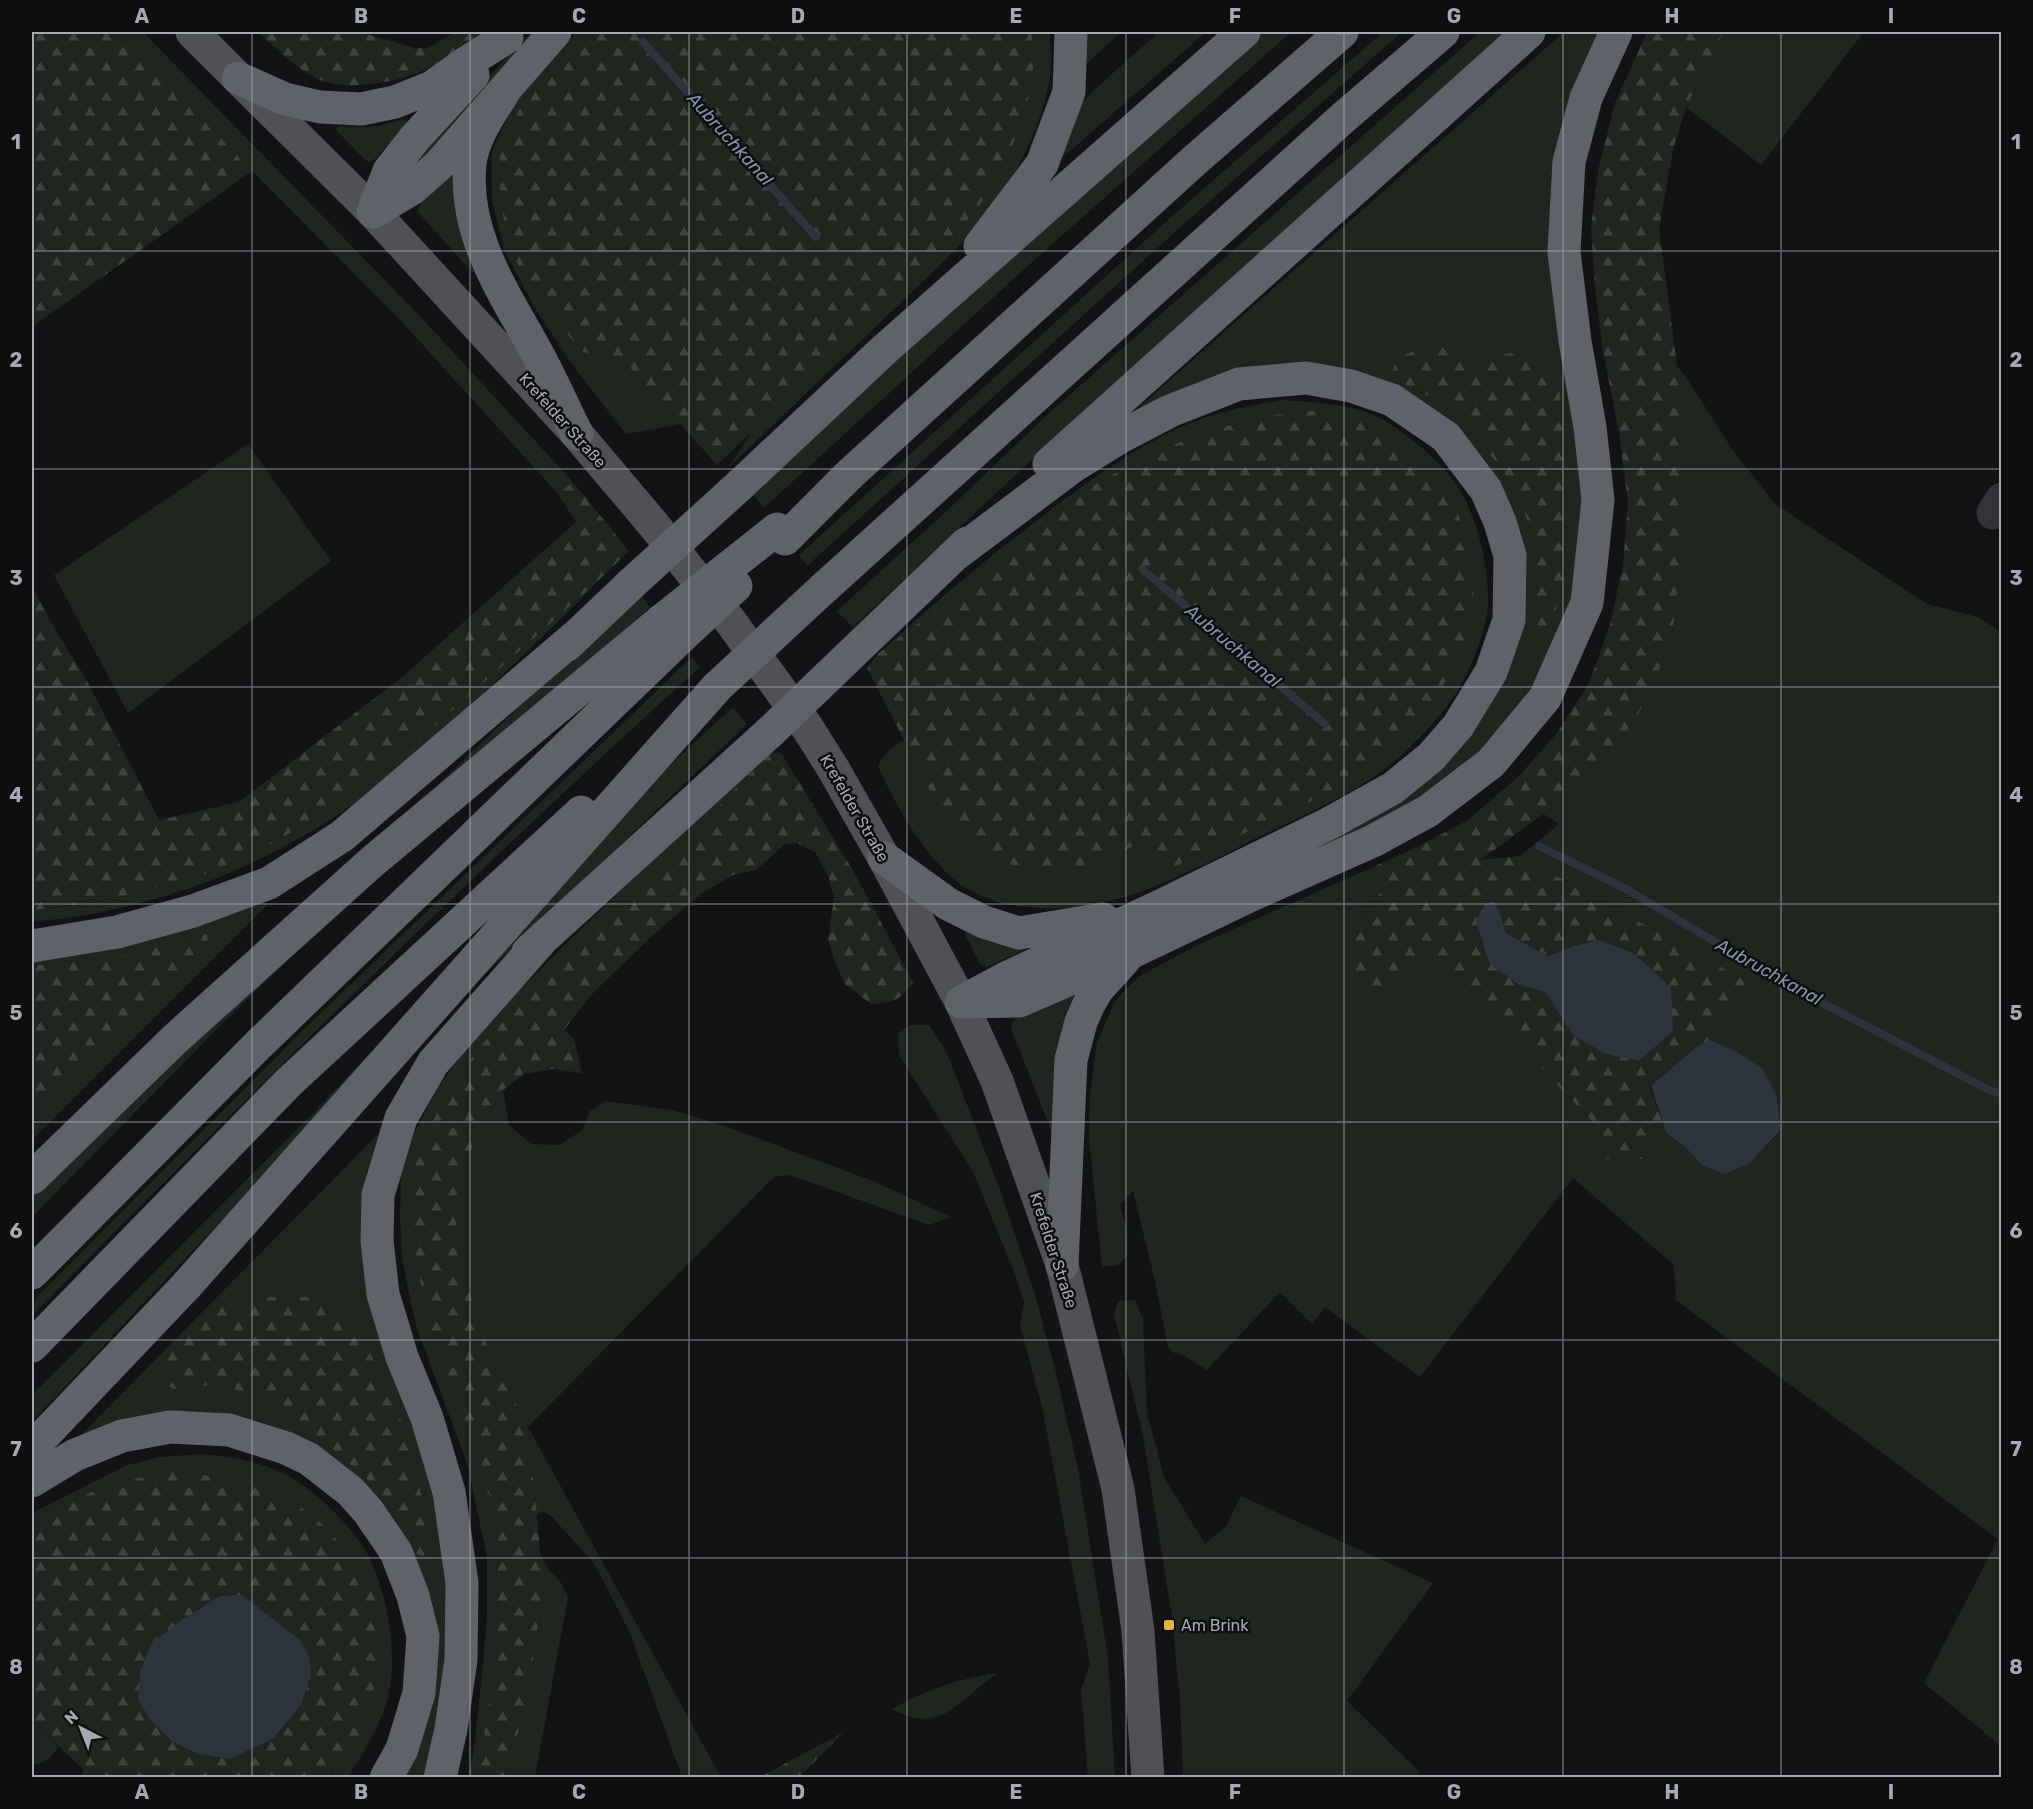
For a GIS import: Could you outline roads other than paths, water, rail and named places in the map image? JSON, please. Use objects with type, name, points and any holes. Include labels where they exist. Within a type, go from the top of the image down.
[{"type":"highway","points":[[373,212],[413,188],[439,165],[555,32]]},
{"type":"highway","points":[[885,349],[988,237],[1042,164],[1069,92],[1071,32]]},
{"type":"highway","points":[[175,1039],[216,987],[583,630],[885,349],[1244,32]]},
{"type":"highway","points":[[32,1178],[175,1039],[373,861],[670,630],[850,474],[1196,160],[1342,32]]},
{"type":"highway","points":[[32,1346],[290,1082],[825,587],[1344,117],[1443,32]]},
{"type":"highway","points":[[186,1286],[243,1235],[422,1049],[761,740],[1065,449],[1529,32]]},
{"type":"highway","points":[[961,1002],[1019,1001],[1373,842],[1428,811],[1491,763],[1545,698],[1587,603],[1598,500],[1590,427],[1575,341],[1564,252],[1569,162],[1586,98],[1616,32]]},
{"type":"highway","points":[[238,78],[285,99],[320,106],[361,109],[394,102],[432,87],[510,34]]},
{"type":"highway","points":[[373,212],[389,171],[414,139],[510,34]]},
{"type":"highway","points":[[505,90],[479,132],[470,162],[469,197],[478,239],[502,294],[537,352],[577,434]]},
{"type":"highway","points":[[952,557],[1072,467],[1122,436],[1170,411],[1239,384],[1306,378],[1351,386],[1392,400],[1446,437],[1486,490],[1500,522],[1510,556],[1509,620],[1491,672],[1458,726],[1431,757],[1393,788],[1330,823],[1006,978],[961,1002]]},
{"type":"highway","points":[[32,945],[117,932],[193,911],[270,883],[342,836],[583,630]]},
{"type":"highway","points":[[32,1274],[670,630]]},
{"type":"highway","points":[[32,1448],[186,1286],[717,687]]},
{"type":"highway","points":[[884,858],[948,904],[984,922],[1020,933],[1083,924],[1158,907]]},
{"type":"highway","points":[[440,1778],[451,1730],[461,1659],[462,1582],[448,1492],[427,1418],[402,1357],[383,1294],[377,1241],[378,1195],[401,1118],[433,1063],[545,936]]},
{"type":"highway","points":[[1062,1265],[1071,1060],[1081,1022],[1088,1006],[1114,969],[1132,952]]},
{"type":"highway","points":[[32,1481],[75,1455],[122,1436],[170,1427],[229,1430],[286,1448],[309,1460],[350,1491],[368,1511],[396,1552],[413,1596],[423,1636],[419,1693],[402,1749],[386,1778]]},
{"type":"main road","name":"Krefelder Straße","points":[[192,32],[373,212],[577,434],[653,524],[731,622],[807,728],[834,770],[884,858],[961,1002],[997,1081],[1062,1265],[1118,1489],[1138,1632],[1148,1778]]},
{"type":"waterway","name":"Aubruchkanal","points":[[643,42],[816,237]]},
{"type":"waterway","name":"Aubruchkanal","points":[[1142,569],[1325,724]]},
{"type":"waterway","name":"Aubruchkanal","points":[[1539,846],[1624,888],[1792,987],[1989,1090],[2002,1094]]},
{"type":"place","name":"Am Brink","points":[[1169,1625]]}]
